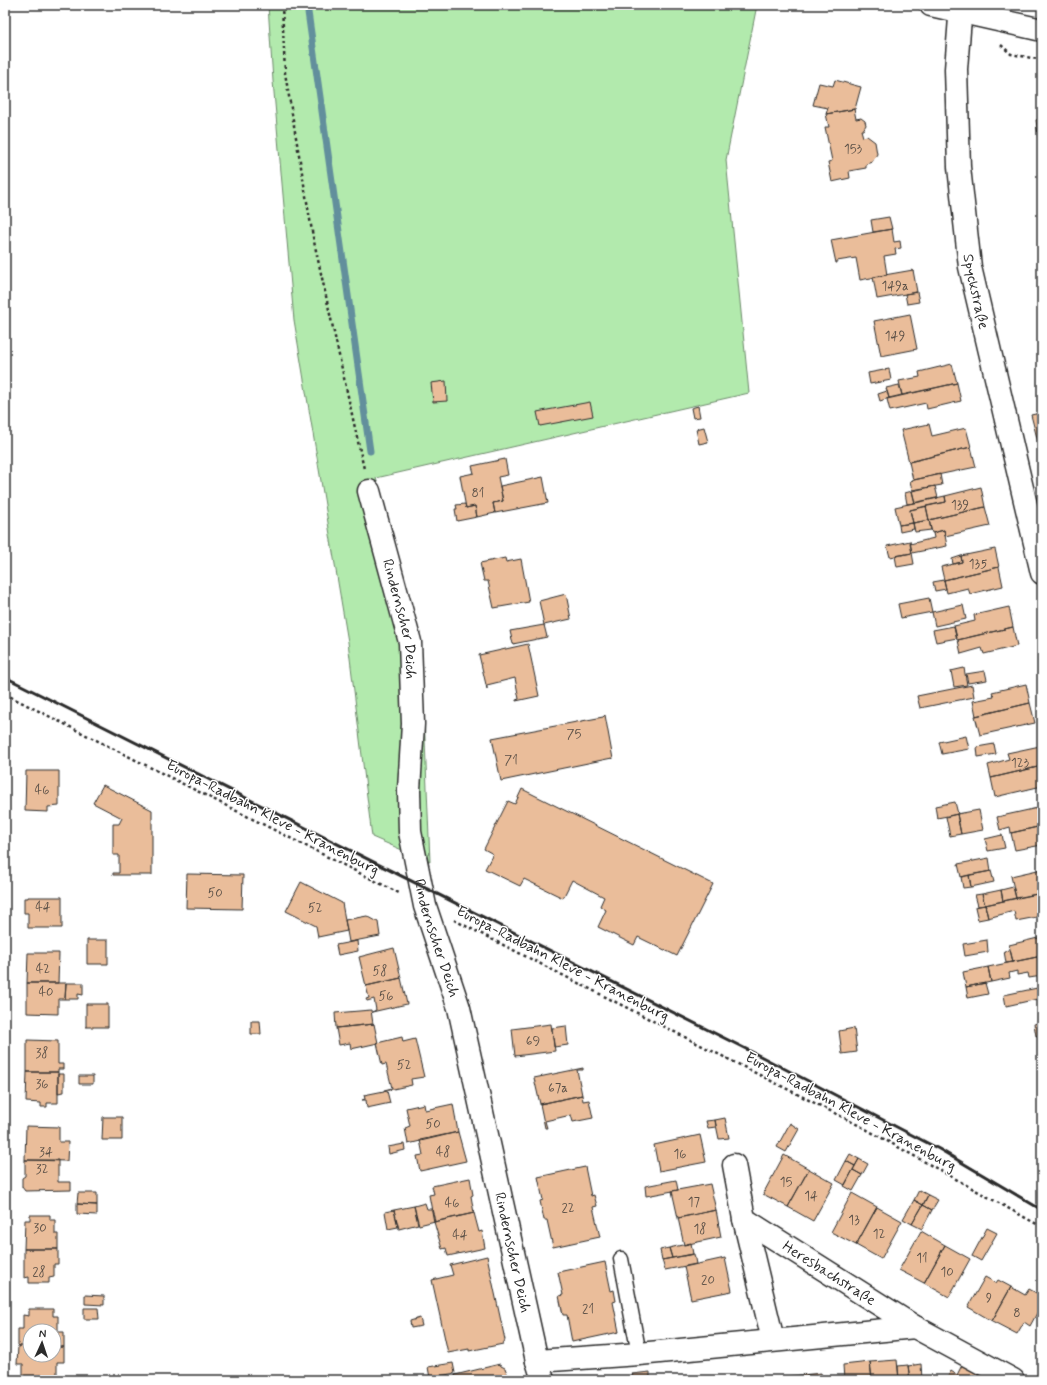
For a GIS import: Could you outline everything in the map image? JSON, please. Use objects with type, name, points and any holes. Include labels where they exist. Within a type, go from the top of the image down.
[{"type":"street","points":[[931,5],[961,8],[1042,30]]},
{"type":"street","name":"Spyckstraße","points":[[961,8],[956,69],[959,167],[970,267],[1042,573]]},
{"type":"street","name":"Rindernscher Deich","points":[[369,491],[410,642],[414,724],[409,790],[410,832],[426,906],[459,1008],[540,1371]]},
{"type":"street","points":[[734,1165],[744,1219],[773,1340]]},
{"type":"street","name":"Heresbachstraße","points":[[744,1219],[916,1327],[1013,1380]]},
{"type":"street","name":"Heresbachstraße","points":[[540,1371],[639,1354],[916,1327]]},
{"type":"lane","points":[[621,1259],[639,1354]]},
{"type":"path","points":[[282,5],[285,72],[312,229],[369,491]]},
{"type":"path","name":"Europa-Radbahn Kleve - Kranenburg","points":[[5,694],[862,1127],[1042,1227]]},
{"type":"green space","points":[[268,5],[757,5],[726,160],[749,393],[376,478],[421,641],[430,862],[372,837],[348,642],[294,320],[273,81]]},
{"type":"building","points":[[835,80],[861,87],[855,109],[826,114],[828,108],[813,105],[819,83],[833,86]]},
{"type":"building","points":[[854,109],[856,119],[861,118],[865,121],[866,125],[863,130],[861,130],[863,137],[867,136],[875,142],[877,154],[872,162],[866,164],[866,168],[849,171],[850,178],[832,182],[828,162],[832,161],[825,127],[829,127],[826,114]]},
{"type":"building","points":[[1042,119],[1042,164],[1036,120]]},
{"type":"building","points":[[889,217],[892,229],[873,232],[871,220]]},
{"type":"building","points":[[892,229],[894,242],[900,241],[901,248],[895,249],[896,254],[884,256],[887,275],[860,280],[856,258],[837,261],[836,263],[831,240]]},
{"type":"building","points":[[913,270],[917,292],[877,299],[873,277]]},
{"type":"building","points":[[917,292],[919,302],[907,304],[905,294]]},
{"type":"building","points":[[910,314],[917,349],[881,356],[874,321]]},
{"type":"building","points":[[952,364],[957,383],[902,395],[899,381],[920,377],[919,372]]},
{"type":"building","points":[[889,369],[891,380],[870,384],[868,373]]},
{"type":"building","points":[[446,381],[447,401],[433,402],[431,383]]},
{"type":"building","points":[[957,383],[961,401],[927,409],[926,403],[890,411],[887,399]]},
{"type":"building","points":[[899,385],[902,395],[889,398],[886,388]]},
{"type":"building","points":[[887,391],[889,398],[880,401],[878,394]]},
{"type":"building","points":[[590,402],[593,416],[540,426],[537,412]]},
{"type":"building","points":[[698,406],[700,417],[693,418],[691,408]]},
{"type":"building","points":[[1039,407],[1042,407],[1042,441],[1038,442],[1031,415],[1040,413]]},
{"type":"building","points":[[929,424],[932,436],[966,428],[971,447],[909,462],[901,430]]},
{"type":"building","points":[[704,427],[708,442],[699,444],[696,429]]},
{"type":"building","points":[[1042,441],[1042,460],[1038,442]]},
{"type":"building","points":[[971,447],[976,467],[913,480],[909,462]]},
{"type":"building","points":[[505,459],[508,475],[498,477],[503,501],[493,503],[495,513],[477,517],[475,506],[466,508],[460,476],[474,473],[472,466]]},
{"type":"building","points":[[940,474],[942,485],[912,490],[910,481]]},
{"type":"building","points":[[543,477],[548,503],[495,513],[493,503],[503,501],[500,486]]},
{"type":"building","points":[[935,486],[938,498],[915,503],[912,491]]},
{"type":"building","points":[[981,487],[985,507],[929,520],[926,506],[946,502],[945,496]]},
{"type":"building","points":[[912,491],[915,503],[907,504],[905,493]]},
{"type":"building","points":[[945,496],[946,502],[910,510],[913,523],[899,525],[895,507]]},
{"type":"building","points":[[465,504],[466,508],[475,506],[477,517],[457,521],[455,509],[457,509],[456,505]]},
{"type":"building","points":[[926,506],[929,520],[913,523],[910,510]]},
{"type":"building","points":[[985,507],[990,526],[945,536],[944,530],[932,533],[929,520]]},
{"type":"building","points":[[929,520],[931,530],[915,532],[913,523]]},
{"type":"building","points":[[913,523],[914,529],[900,532],[899,525]]},
{"type":"building","points":[[944,530],[947,546],[912,553],[910,544],[934,538],[933,533]]},
{"type":"building","points":[[910,541],[912,553],[890,557],[887,546]]},
{"type":"building","points":[[995,549],[999,567],[944,580],[941,567],[962,562],[961,556]]},
{"type":"building","points":[[912,553],[914,564],[897,567],[895,556]]},
{"type":"building","points":[[961,556],[962,562],[953,564],[952,559]]},
{"type":"building","points":[[505,558],[506,562],[521,559],[529,602],[494,608],[488,581],[484,581],[480,563]]},
{"type":"building","points":[[999,567],[1003,586],[970,594],[968,588],[947,593],[944,580]]},
{"type":"building","points":[[944,580],[946,589],[935,591],[933,582]]},
{"type":"building","points":[[566,594],[571,619],[544,625],[539,601]]},
{"type":"building","points":[[929,598],[932,612],[901,618],[898,604]]},
{"type":"building","points":[[963,605],[966,619],[935,626],[932,612]]},
{"type":"building","points":[[1009,607],[1013,627],[957,640],[954,626],[975,621],[974,615]]},
{"type":"building","points":[[544,625],[547,637],[513,644],[510,631]]},
{"type":"building","points":[[954,626],[957,638],[936,642],[933,630]]},
{"type":"building","points":[[1013,627],[1017,646],[984,654],[982,648],[961,654],[958,640]]},
{"type":"building","points":[[528,644],[539,696],[516,701],[519,699],[515,678],[487,685],[487,689],[479,655]]},
{"type":"building","points":[[964,668],[967,685],[954,687],[951,671]]},
{"type":"building","points":[[985,671],[987,680],[968,683],[966,674]]},
{"type":"building","points":[[1026,684],[1030,703],[976,716],[973,701],[994,697],[992,692]]},
{"type":"building","points":[[972,685],[974,697],[920,708],[917,696]]},
{"type":"building","points":[[1030,703],[1035,723],[980,735],[975,716]]},
{"type":"building","points":[[605,715],[613,759],[501,781],[492,738],[603,717]]},
{"type":"building","points":[[966,736],[969,749],[942,754],[939,742]]},
{"type":"building","points":[[994,744],[996,754],[978,757],[977,747]]},
{"type":"building","points":[[1040,746],[1042,753],[1042,766],[991,778],[988,765],[1009,759],[1007,753]]},
{"type":"building","points":[[1042,766],[1042,786],[995,797],[991,778]]},
{"type":"building","points":[[26,771],[59,771],[59,806],[48,807],[48,812],[25,811]]},
{"type":"building","points":[[103,785],[152,810],[152,875],[113,875],[113,873],[119,873],[119,855],[113,855],[113,824],[119,824],[122,818],[93,803]]},
{"type":"building","points":[[522,789],[713,884],[677,956],[638,937],[634,945],[598,927],[606,910],[600,906],[604,897],[572,880],[563,898],[524,879],[520,886],[485,869],[493,854],[484,849],[508,801],[515,804]]},
{"type":"building","points":[[955,802],[958,814],[937,818],[935,806]]},
{"type":"building","points":[[1042,807],[1042,826],[1011,833],[1010,827],[1000,830],[997,817]]},
{"type":"building","points":[[979,810],[983,830],[961,834],[957,814]]},
{"type":"building","points":[[957,814],[961,834],[950,836],[946,817]]},
{"type":"building","points":[[1042,826],[1042,845],[1015,850],[1011,833]]},
{"type":"building","points":[[1002,835],[1005,848],[988,851],[985,839]]},
{"type":"building","points":[[989,858],[991,871],[961,877],[958,864]]},
{"type":"building","points":[[1042,869],[1042,893],[1016,898],[1011,876]]},
{"type":"building","points":[[991,871],[994,882],[971,887],[969,875]]},
{"type":"building","points":[[187,874],[243,875],[242,909],[186,908]]},
{"type":"building","points":[[969,875],[971,887],[963,888],[961,877]]},
{"type":"building","points":[[301,882],[342,903],[347,931],[318,937],[316,926],[286,911]]},
{"type":"building","points":[[1013,887],[1016,898],[1003,901],[1001,890]]},
{"type":"building","points":[[1001,890],[1003,901],[985,905],[982,894]]},
{"type":"building","points":[[1042,893],[1042,916],[1016,921],[1014,911],[988,918],[985,905]]},
{"type":"building","points":[[982,894],[985,905],[978,906],[975,895]]},
{"type":"building","points":[[62,897],[62,928],[28,928],[28,913],[24,913],[24,898]]},
{"type":"building","points":[[985,905],[988,918],[978,920],[975,907]]},
{"type":"building","points":[[367,916],[378,922],[380,936],[349,942],[345,920]]},
{"type":"building","points":[[1042,937],[1042,956],[1013,962],[1009,945]]},
{"type":"building","points":[[87,940],[108,940],[108,964],[87,964]]},
{"type":"building","points":[[987,940],[988,952],[965,956],[963,944]]},
{"type":"building","points":[[357,941],[358,951],[338,955],[336,945]]},
{"type":"building","points":[[394,948],[401,978],[366,986],[359,957]]},
{"type":"building","points":[[1010,950],[1013,962],[1006,963],[1004,951]]},
{"type":"building","points":[[28,953],[59,953],[58,983],[27,983]]},
{"type":"building","points":[[1042,956],[1042,976],[1029,978],[1028,973],[1017,975],[1017,971],[1009,973],[1010,978],[991,982],[988,967]]},
{"type":"building","points":[[988,967],[991,982],[966,987],[963,972]]},
{"type":"building","points":[[401,978],[407,1004],[372,1012],[376,1010],[374,999],[367,1001],[366,999],[369,998],[366,986]]},
{"type":"building","points":[[27,983],[66,983],[65,999],[58,999],[58,1014],[27,1013]]},
{"type":"building","points":[[66,983],[83,983],[83,995],[78,994],[78,999],[65,999]]},
{"type":"building","points":[[985,983],[988,994],[968,998],[966,987]]},
{"type":"building","points":[[1042,987],[1042,998],[1006,1006],[1004,995]]},
{"type":"building","points":[[86,1004],[108,1004],[108,1027],[86,1027]]},
{"type":"building","points":[[371,1010],[374,1024],[336,1028],[335,1013]]},
{"type":"building","points":[[251,1021],[260,1021],[261,1034],[251,1034]]},
{"type":"building","points":[[1042,1022],[1042,1034],[1036,1036],[1034,1024]]},
{"type":"building","points":[[374,1024],[378,1043],[351,1049],[350,1043],[339,1045],[336,1028]]},
{"type":"building","points":[[551,1024],[555,1051],[515,1056],[512,1029]]},
{"type":"building","points":[[566,1026],[568,1045],[554,1047],[552,1028]]},
{"type":"building","points":[[854,1028],[857,1052],[842,1054],[839,1031]]},
{"type":"building","points":[[402,1037],[403,1042],[415,1039],[424,1077],[411,1079],[412,1085],[384,1091],[392,1088],[386,1064],[382,1065],[377,1043]]},
{"type":"building","points":[[27,1040],[58,1041],[58,1064],[63,1064],[63,1069],[58,1069],[58,1072],[27,1072]]},
{"type":"building","points":[[583,1068],[583,1070],[577,1070],[582,1095],[540,1104],[534,1078]]},
{"type":"building","points":[[27,1072],[58,1072],[58,1103],[47,1103],[47,1107],[41,1107],[41,1103],[26,1102]]},
{"type":"building","points":[[58,1074],[64,1074],[64,1092],[58,1093]]},
{"type":"building","points":[[79,1076],[93,1076],[93,1084],[79,1084]]},
{"type":"building","points":[[387,1091],[390,1103],[367,1108],[366,1100],[362,1100],[365,1099],[364,1095]]},
{"type":"building","points":[[582,1095],[583,1101],[589,1100],[593,1118],[573,1122],[571,1115],[545,1121],[547,1128],[545,1128],[540,1104]]},
{"type":"building","points":[[424,1104],[425,1110],[453,1104],[458,1132],[408,1144],[405,1128],[410,1126],[406,1108]]},
{"type":"building","points":[[103,1117],[122,1117],[122,1140],[102,1140]]},
{"type":"building","points":[[725,1118],[729,1138],[719,1139],[715,1120]]},
{"type":"building","points":[[715,1120],[716,1127],[708,1128],[706,1121]]},
{"type":"building","points":[[790,1123],[799,1129],[786,1152],[777,1147]]},
{"type":"building","points":[[26,1126],[59,1127],[59,1142],[68,1142],[67,1161],[25,1160]]},
{"type":"building","points":[[458,1132],[466,1161],[420,1171],[417,1156],[423,1155],[420,1140]]},
{"type":"building","points":[[700,1135],[706,1162],[659,1171],[654,1145]]},
{"type":"building","points":[[404,1144],[405,1150],[389,1154],[388,1147]]},
{"type":"building","points":[[850,1154],[859,1159],[855,1166],[846,1161]]},
{"type":"building","points":[[784,1155],[809,1169],[788,1207],[763,1194]]},
{"type":"building","points":[[859,1159],[868,1164],[862,1175],[853,1170]]},
{"type":"building","points":[[25,1160],[58,1160],[58,1182],[71,1182],[71,1190],[25,1191],[22,1187],[22,1178],[25,1176]]},
{"type":"building","points":[[846,1161],[855,1166],[845,1185],[836,1180]]},
{"type":"building","points":[[585,1167],[591,1196],[594,1195],[597,1206],[593,1207],[600,1237],[553,1247],[547,1220],[544,1220],[540,1201],[543,1200],[538,1177]]},
{"type":"building","points":[[809,1169],[834,1183],[813,1221],[788,1207]]},
{"type":"building","points":[[853,1170],[862,1175],[853,1191],[844,1186]]},
{"type":"building","points":[[470,1178],[474,1213],[434,1222],[429,1195],[434,1194],[432,1186]]},
{"type":"building","points":[[676,1180],[678,1190],[646,1196],[645,1186]]},
{"type":"building","points":[[710,1184],[716,1210],[678,1218],[672,1191]]},
{"type":"building","points":[[919,1190],[928,1195],[923,1205],[914,1200]]},
{"type":"building","points":[[78,1193],[97,1193],[97,1205],[77,1204]]},
{"type":"building","points":[[852,1193],[877,1207],[856,1245],[831,1232]]},
{"type":"building","points":[[928,1195],[938,1200],[932,1210],[923,1205]]},
{"type":"building","points":[[914,1200],[923,1205],[912,1224],[903,1219]]},
{"type":"building","points":[[425,1203],[427,1209],[432,1209],[435,1221],[419,1225],[414,1206]]},
{"type":"building","points":[[77,1204],[97,1205],[97,1215],[77,1214]]},
{"type":"building","points":[[923,1205],[932,1210],[922,1229],[912,1224]]},
{"type":"building","points":[[414,1206],[418,1224],[399,1229],[394,1210]]},
{"type":"building","points":[[877,1207],[902,1221],[881,1259],[856,1245]]},
{"type":"building","points":[[394,1210],[398,1227],[388,1229],[385,1212]]},
{"type":"building","points":[[716,1210],[721,1237],[684,1245],[678,1218]]},
{"type":"building","points":[[474,1213],[479,1232],[482,1231],[485,1248],[448,1256],[446,1248],[442,1249],[434,1222]]},
{"type":"building","points":[[30,1215],[50,1215],[50,1220],[55,1220],[55,1234],[58,1234],[58,1249],[24,1249],[25,1220],[30,1220]]},
{"type":"building","points":[[987,1228],[997,1233],[981,1261],[972,1256]]},
{"type":"building","points":[[921,1231],[945,1245],[924,1283],[899,1270]]},
{"type":"building","points":[[691,1243],[693,1254],[672,1258],[669,1248]]},
{"type":"building","points":[[945,1245],[970,1259],[949,1297],[924,1283]]},
{"type":"building","points":[[669,1248],[672,1258],[662,1260],[660,1250]]},
{"type":"building","points":[[24,1249],[58,1249],[58,1264],[54,1264],[54,1277],[49,1278],[49,1283],[29,1283],[29,1277],[24,1278]]},
{"type":"building","points":[[694,1254],[696,1264],[665,1270],[662,1260]]},
{"type":"building","points":[[487,1256],[505,1340],[503,1344],[469,1351],[469,1349],[448,1353],[432,1280],[453,1275],[450,1265]]},
{"type":"building","points":[[725,1258],[732,1291],[691,1299],[684,1267]]},
{"type":"building","points":[[605,1262],[611,1291],[614,1290],[616,1301],[613,1302],[619,1332],[572,1342],[567,1315],[563,1315],[559,1296],[563,1295],[558,1272]]},
{"type":"building","points":[[985,1277],[996,1283],[998,1280],[1011,1287],[992,1321],[968,1307]]},
{"type":"building","points":[[1011,1287],[1025,1295],[1029,1289],[1042,1296],[1042,1304],[1030,1326],[1024,1322],[1017,1334],[992,1321]]},
{"type":"building","points":[[85,1295],[104,1296],[104,1305],[85,1304]]},
{"type":"building","points":[[84,1308],[98,1308],[99,1319],[84,1319]]},
{"type":"building","points":[[29,1309],[53,1309],[53,1316],[58,1316],[58,1323],[23,1323],[23,1315],[29,1316]]},
{"type":"building","points":[[420,1318],[422,1326],[411,1328],[410,1321]]},
{"type":"building","points":[[18,1329],[22,1329],[22,1346],[18,1346]]},
{"type":"building","points":[[62,1332],[64,1332],[64,1347],[62,1347]]},
{"type":"building","points":[[18,1346],[22,1346],[22,1363],[57,1363],[57,1377],[52,1377],[52,1380],[28,1380],[28,1377],[23,1377],[23,1364],[17,1364]]},
{"type":"building","points":[[62,1347],[64,1347],[64,1362],[62,1362]]},
{"type":"building","points":[[897,1360],[899,1380],[872,1380],[870,1362]]},
{"type":"building","points":[[870,1362],[872,1380],[844,1380],[843,1365]]},
{"type":"building","points":[[453,1363],[455,1373],[430,1378],[428,1367]]},
{"type":"building","points":[[500,1364],[505,1368],[507,1373],[504,1380],[457,1380],[455,1375]]},
{"type":"building","points":[[921,1364],[922,1380],[910,1380],[908,1366]]},
{"type":"building","points":[[908,1365],[910,1380],[899,1380],[898,1366]]},
{"type":"building","points":[[962,1365],[981,1376],[979,1380],[946,1380],[951,1371],[957,1375]]},
{"type":"building","points":[[650,1372],[650,1380],[633,1380],[632,1374]]},
{"type":"building","points":[[821,1373],[822,1380],[794,1380],[793,1376]]},
{"type":"building","points":[[793,1376],[794,1380],[765,1380],[765,1379]]},
{"type":"waterway","points":[[307,5],[370,451]]},
{"type":"railway","points":[[5,677],[764,1058],[939,1149],[1042,1210]]}]
